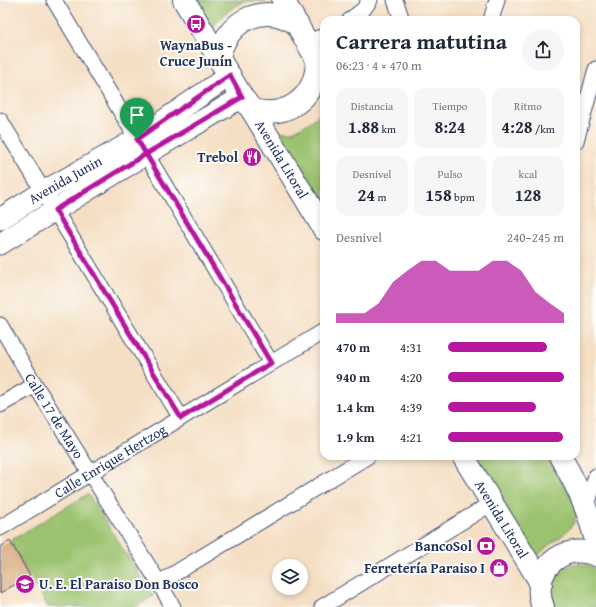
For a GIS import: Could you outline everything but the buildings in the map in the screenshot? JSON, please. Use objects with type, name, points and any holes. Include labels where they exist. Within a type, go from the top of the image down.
[{"type":"main road","points":[[184,0],[247,103],[258,112],[272,113],[285,110],[297,103],[307,94],[314,82],[317,71],[320,68]]},
{"type":"main road","points":[[283,0],[310,34],[320,64]]},
{"type":"main road","points":[[219,56],[222,46],[230,32],[247,19],[262,14],[284,17],[294,21],[310,34]]},
{"type":"main road","name":"Avenida Litoral","points":[[247,103],[320,222]]},
{"type":"main road","name":"Avenida Litoral","points":[[465,460],[541,583]]},
{"type":"main road","points":[[562,460],[569,471],[593,526]]},
{"type":"main road","points":[[543,607],[540,595],[541,583],[543,574],[551,563],[561,556],[574,552],[587,552],[596,555]]},
{"type":"street","points":[[54,0],[271,363]]},
{"type":"street","points":[[355,16],[363,10],[370,0]]},
{"type":"street","points":[[395,0],[401,16]]},
{"type":"street","points":[[492,16],[497,0]]},
{"type":"street","points":[[580,127],[596,70]]},
{"type":"street","name":"Avenida Junin","points":[[0,244],[55,210],[142,146],[230,75]]},
{"type":"street","name":"Avenida Junin","points":[[0,219],[43,192],[142,146],[247,103]]},
{"type":"street","points":[[0,120],[181,418]]},
{"type":"street","name":"Calle 17 de Mayo","points":[[0,325],[35,385],[173,607]]},
{"type":"street","name":"Calle Enrique Hertzog","points":[[0,528],[320,333]]},
{"type":"street","points":[[0,405],[35,385]]},
{"type":"street","points":[[159,583],[361,460]]},
{"type":"street","points":[[574,552],[593,526],[596,476]]},
{"type":"street","points":[[322,607],[492,503]]},
{"type":"green space","points":[[194,0],[267,0],[249,1],[240,4],[222,17],[213,29]]},
{"type":"green space","points":[[320,114],[320,213],[270,131],[292,132],[307,124]]},
{"type":"green space","points":[[470,460],[549,460],[575,503],[575,521],[563,535],[549,545],[532,561]]},
{"type":"green space","points":[[88,494],[153,596],[135,607],[48,607],[10,541]]},
{"type":"green space","points":[[573,564],[588,565],[596,569],[596,607],[554,607],[551,596],[553,580],[559,571]]},
{"type":"place","name":"WaynaBus - Cruce Junín","points":[[196,24]]},
{"type":"place","name":"Trebol","points":[[252,157]]},
{"type":"place","name":"BancoSol","points":[[486,546]]},
{"type":"place","name":"Ferretería Paraiso I","points":[[499,568]]},
{"type":"place","name":"U. E. El Paraiso Don Bosco","points":[[25,584]]},
{"type":"route","points":[[137,139],[146,154],[271,363],[181,418],[55,210],[146,154],[242,97],[230,75],[137,139]]}]
